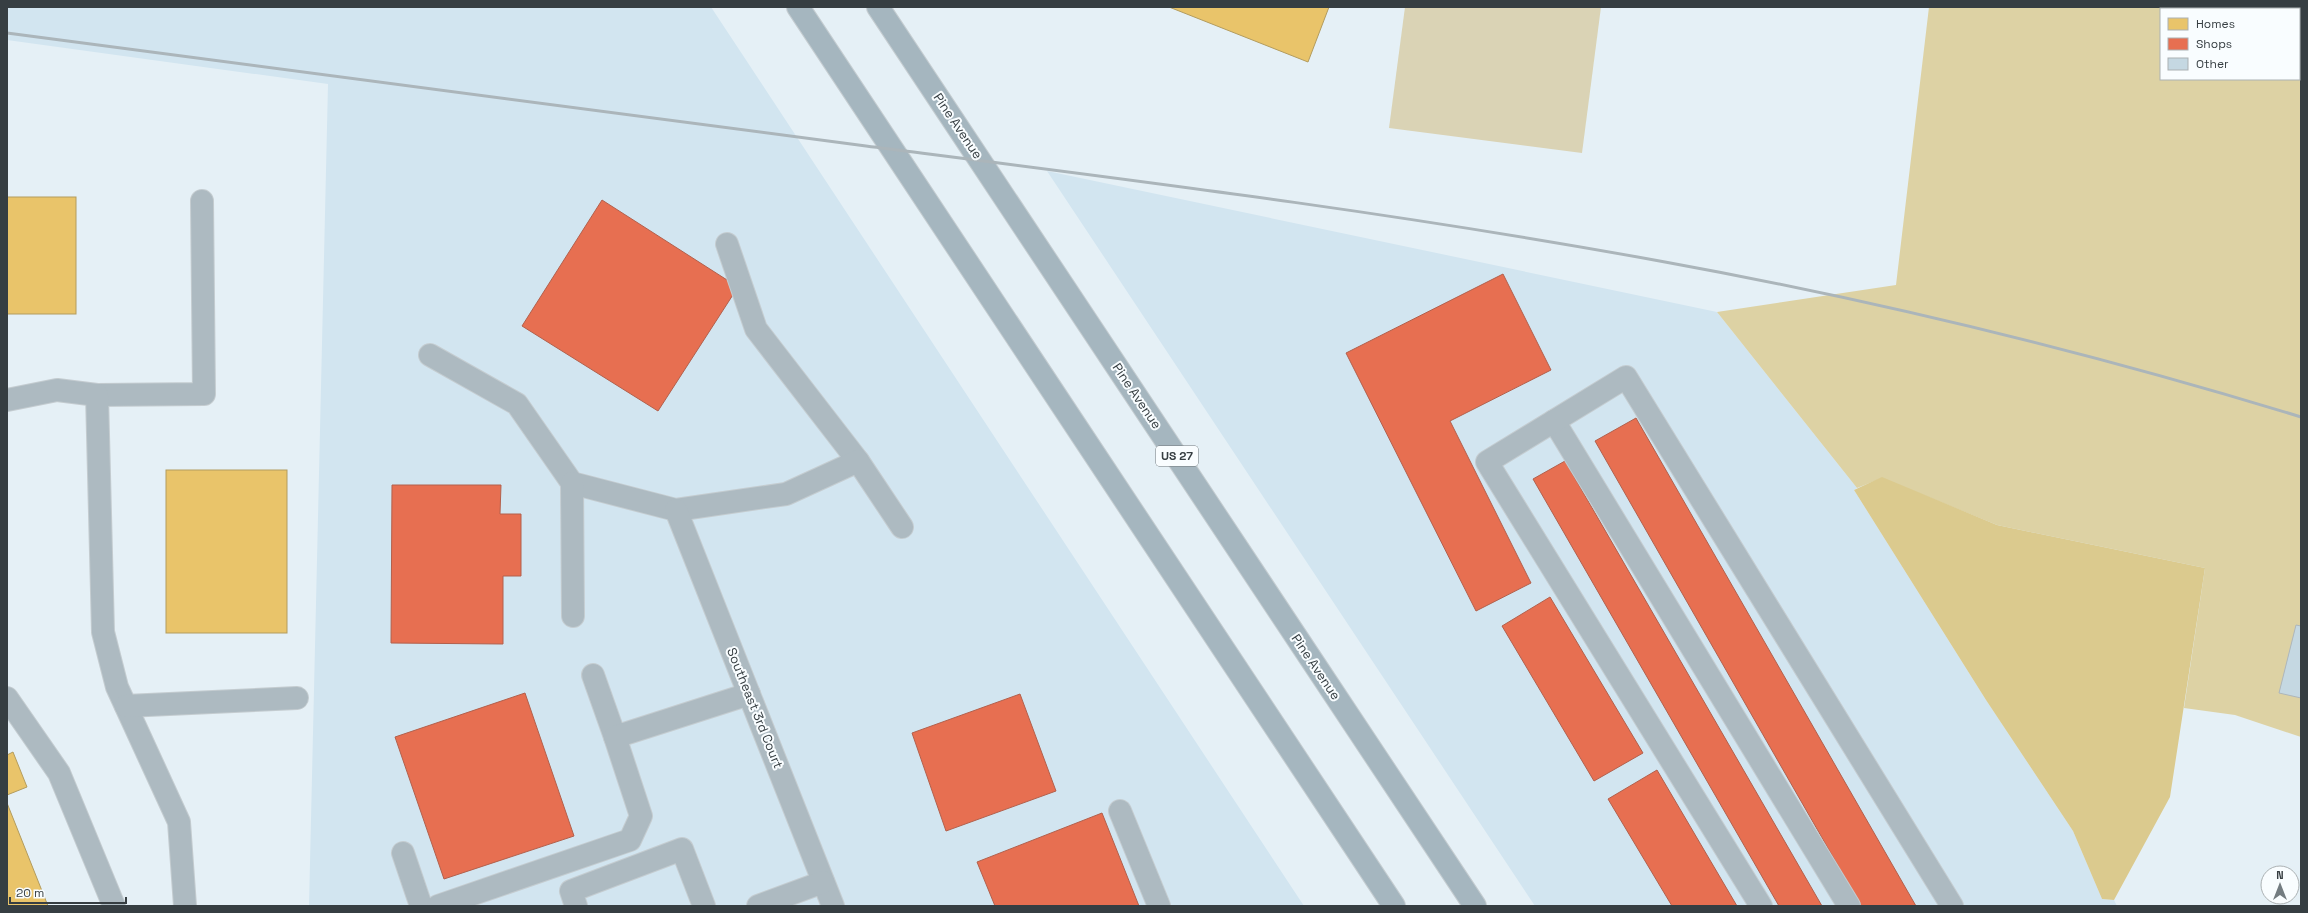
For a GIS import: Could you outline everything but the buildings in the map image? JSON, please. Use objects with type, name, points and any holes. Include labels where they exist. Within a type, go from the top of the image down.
[{"type":"highway","points":[[798,7],[1394,906]]},
{"type":"highway","name":"Pine Avenue","points":[[878,7],[1475,906]]},
{"type":"street","points":[[7,400],[57,390],[96,395],[204,394],[202,201]]},
{"type":"street","points":[[726,244],[756,329],[858,461],[902,527]]},
{"type":"street","points":[[430,355],[517,404],[572,483],[573,616]]},
{"type":"street","points":[[1761,906],[1487,462],[1626,377],[1952,906]]},
{"type":"street","points":[[96,395],[103,632],[117,687],[179,822],[185,906]]},
{"type":"street","points":[[1554,421],[1849,906]]},
{"type":"street","points":[[572,483],[676,510],[786,494],[858,461]]},
{"type":"street","name":"Southeast 3rd Court","points":[[676,510],[833,906]]},
{"type":"street","points":[[438,906],[630,840],[641,816],[593,676]]},
{"type":"street","points":[[615,737],[749,694]]},
{"type":"street","points":[[7,698],[59,773],[114,906]]},
{"type":"street","points":[[126,706],[297,698]]},
{"type":"street","points":[[1120,811],[1159,906]]},
{"type":"street","points":[[576,906],[571,891],[682,849],[704,906]]},
{"type":"street","points":[[402,853],[421,906]]},
{"type":"street","points":[[758,906],[823,882]]},
{"type":"shaded area","points":[[7,7],[711,7],[1304,906],[309,906],[328,84],[7,40]]},
{"type":"shaded area","points":[[1405,7],[1601,7],[1582,153],[1389,128]]},
{"type":"shaded area","points":[[1929,7],[2301,7],[2301,737],[2235,715],[2184,708],[2205,568],[1997,525],[1882,478],[1857,488],[1717,312],[1896,285]]},
{"type":"shaded area","points":[[1047,171],[1717,312],[1857,488],[1854,490],[1986,700],[2073,831],[2102,899],[2114,900],[2117,906],[1535,906]]},
{"type":"shaded area","points":[[1882,477],[1997,525],[2205,568],[2170,797],[2114,900],[2102,899],[2073,831],[1986,700],[1854,490]]},
{"type":"railway","points":[[7,33],[1266,198],[1565,244],[1745,277],[1905,311],[2144,371],[2301,417]]}]
